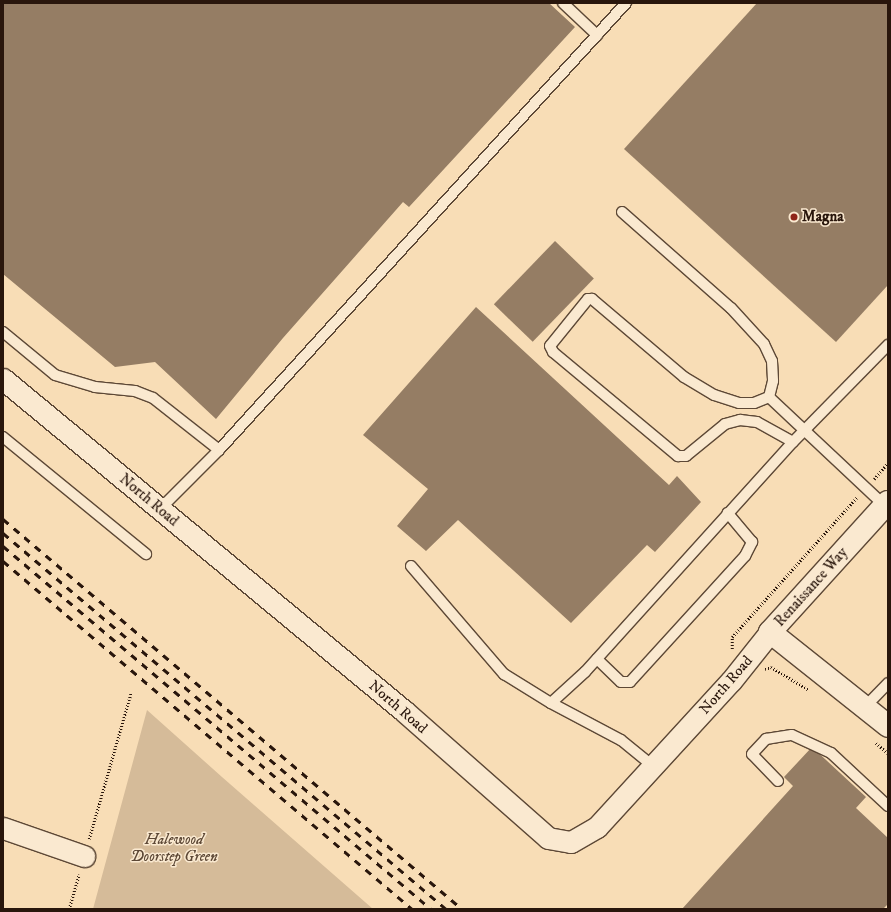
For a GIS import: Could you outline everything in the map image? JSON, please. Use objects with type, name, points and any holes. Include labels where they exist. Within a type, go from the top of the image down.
[{"type":"street","name":"North Road","points":[[3,379],[404,710],[548,838],[571,842],[597,827],[731,681],[770,632]]},
{"type":"street","name":"Renaissance Way","points":[[887,504],[770,632],[888,726]]},
{"type":"street","points":[[3,828],[84,856]]},
{"type":"lane","points":[[562,3],[597,35]]},
{"type":"lane","points":[[160,509],[219,450],[626,3]]},
{"type":"lane","points":[[622,212],[731,308],[764,344],[772,361],[772,381],[769,397]]},
{"type":"lane","points":[[769,397],[754,403],[739,403],[714,395],[684,377],[592,299],[588,299],[550,346],[552,352],[678,456],[686,456],[725,424],[740,420],[757,422],[793,442]]},
{"type":"lane","points":[[3,332],[55,375],[95,387],[135,392],[153,398],[219,450]]},
{"type":"lane","points":[[551,703],[597,659],[805,429],[888,345]]},
{"type":"lane","points":[[769,397],[887,504]]},
{"type":"lane","points":[[3,437],[146,554]]},
{"type":"lane","points":[[597,659],[621,682],[630,682],[746,556],[752,542],[728,513]]},
{"type":"lane","points":[[411,566],[504,674],[551,703],[621,740],[654,766]]},
{"type":"lane","points":[[865,707],[888,682]]},
{"type":"lane","points":[[778,781],[752,754],[766,739],[792,735],[831,753],[888,806]]},
{"type":"path","points":[[69,909],[132,693]]},
{"type":"green space","name":"Halewood Doorstep Green","points":[[147,710],[222,777],[373,909],[93,909]]},
{"type":"building","points":[[3,3],[549,3],[575,27],[409,207],[403,202],[283,338],[216,419],[155,362],[115,367],[3,274]]},
{"type":"building","name":"Magna","points":[[757,3],[888,3],[888,285],[836,342],[624,149]]},
{"type":"building","points":[[555,241],[594,279],[533,342],[494,304]]},
{"type":"building","points":[[476,307],[669,485],[677,476],[701,502],[655,552],[647,545],[571,623],[458,520],[426,551],[397,526],[428,489],[363,435]]},
{"type":"building","points":[[812,747],[866,797],[856,808],[888,838],[888,904],[883,909],[682,909],[793,786],[784,777]]},
{"type":"railway","points":[[3,519],[462,909]]},
{"type":"railway","points":[[3,533],[446,909]]},
{"type":"railway","points":[[3,546],[431,909]]},
{"type":"railway","points":[[3,561],[412,909]]},
{"type":"place","name":"Magna","points":[[794,217]]}]
